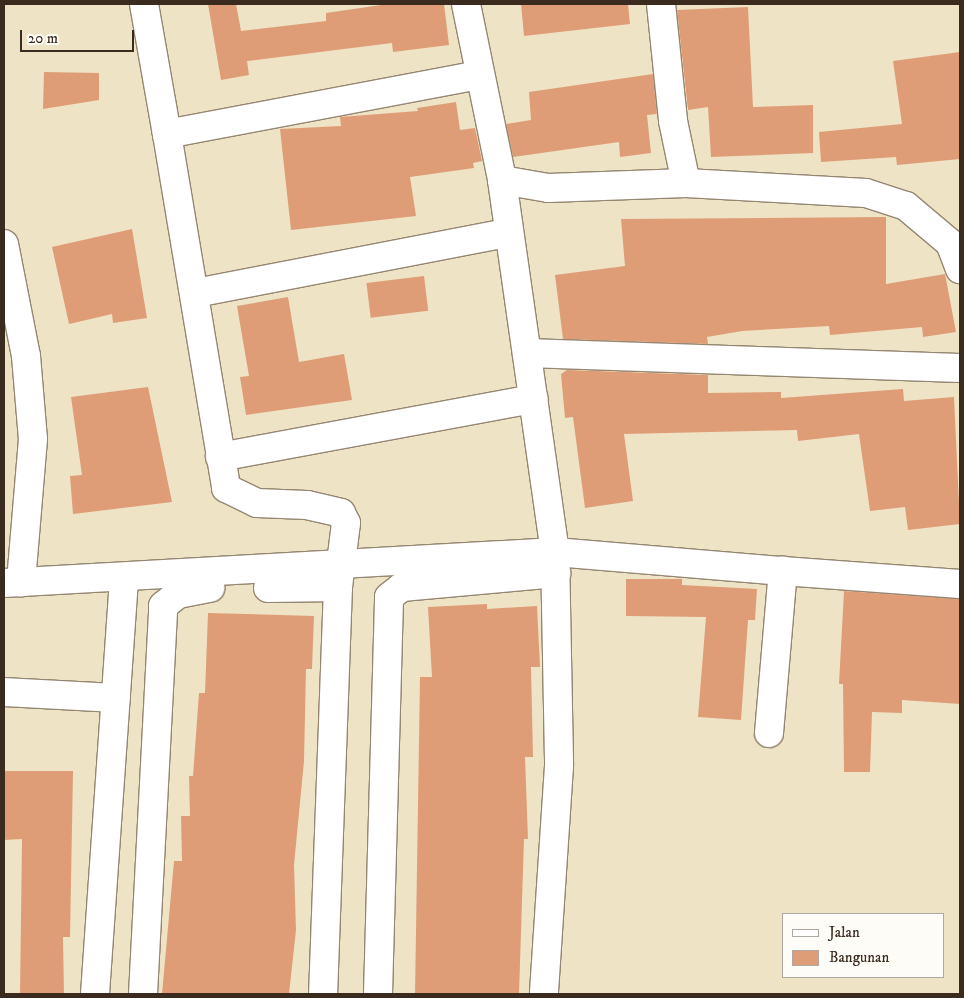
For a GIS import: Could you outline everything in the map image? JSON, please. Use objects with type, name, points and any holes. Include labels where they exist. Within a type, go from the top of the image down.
[{"type":"street","points":[[144,4],[195,293],[226,488],[239,498],[307,505],[341,513],[347,534],[341,577],[323,994]]},
{"type":"street","points":[[466,4],[478,75],[502,180],[508,233],[534,399],[555,563],[559,766],[544,994]]},
{"type":"street","points":[[661,4],[673,121],[686,183]]},
{"type":"street","points":[[167,134],[478,75]]},
{"type":"street","points":[[502,180],[548,188],[686,183],[866,193],[906,206],[955,242],[960,269]]},
{"type":"street","points":[[195,293],[508,233]]},
{"type":"street","points":[[4,244],[26,356],[33,439],[13,583],[341,577]]},
{"type":"street","points":[[527,353],[960,368]]},
{"type":"street","points":[[220,457],[534,399]]},
{"type":"street","points":[[378,994],[389,597],[412,585],[555,563]]},
{"type":"street","points":[[143,994],[163,606],[178,594],[206,588],[555,563],[783,571],[960,584]]},
{"type":"street","points":[[769,733],[783,571]]},
{"type":"street","points":[[95,994],[124,580]]},
{"type":"street","points":[[4,692],[116,698]]},
{"type":"building","points":[[208,4],[236,4],[241,31],[326,21],[326,13],[388,4],[444,4],[449,45],[393,52],[392,43],[247,61],[249,75],[221,80]]},
{"type":"building","points":[[521,4],[628,4],[630,24],[524,36]]},
{"type":"building","points":[[748,7],[753,107],[813,105],[813,153],[711,157],[708,107],[688,110],[677,10]]},
{"type":"building","points":[[960,52],[960,159],[897,165],[896,157],[821,162],[819,132],[902,124],[893,61]]},
{"type":"building","points":[[44,72],[99,73],[99,100],[43,109]]},
{"type":"building","points":[[653,74],[657,114],[647,115],[651,153],[620,157],[619,142],[513,157],[506,124],[531,120],[529,92]]},
{"type":"building","points":[[456,102],[460,130],[475,128],[482,161],[473,163],[474,168],[410,177],[416,216],[291,230],[280,129],[341,126],[340,117],[418,111],[417,108]]},
{"type":"building","points":[[886,217],[886,284],[945,274],[956,332],[923,337],[922,327],[830,335],[829,326],[742,331],[707,337],[708,344],[563,339],[555,275],[625,266],[621,219]]},
{"type":"building","points":[[132,229],[147,318],[113,323],[112,314],[69,324],[52,247]]},
{"type":"building","points":[[424,276],[428,311],[371,318],[366,283]]},
{"type":"building","points":[[288,297],[299,362],[344,354],[352,400],[246,415],[240,377],[249,376],[237,306]]},
{"type":"building","points":[[567,370],[708,375],[708,393],[781,392],[781,398],[903,389],[904,401],[954,397],[960,524],[908,530],[905,507],[870,511],[859,434],[798,441],[797,430],[624,434],[633,501],[585,508],[573,417],[565,418],[561,374]]},
{"type":"building","points":[[148,387],[172,502],[73,514],[70,476],[82,475],[71,397]]},
{"type":"building","points":[[626,579],[682,579],[682,585],[757,589],[755,620],[748,620],[741,720],[698,717],[706,617],[626,616]]},
{"type":"building","points":[[844,591],[960,599],[960,704],[902,700],[902,713],[872,712],[870,772],[844,772],[843,684],[839,684]]},
{"type":"building","points":[[487,604],[487,609],[537,606],[540,667],[531,667],[533,757],[525,757],[528,839],[524,839],[519,994],[415,994],[420,677],[432,677],[428,607]]},
{"type":"building","points":[[208,613],[314,616],[312,669],[306,669],[304,761],[294,865],[296,930],[289,994],[162,994],[174,861],[182,861],[181,816],[190,816],[189,776],[193,776],[199,693],[205,693]]},
{"type":"building","points":[[4,771],[73,771],[70,937],[63,937],[64,994],[20,994],[22,839],[4,840]]}]
